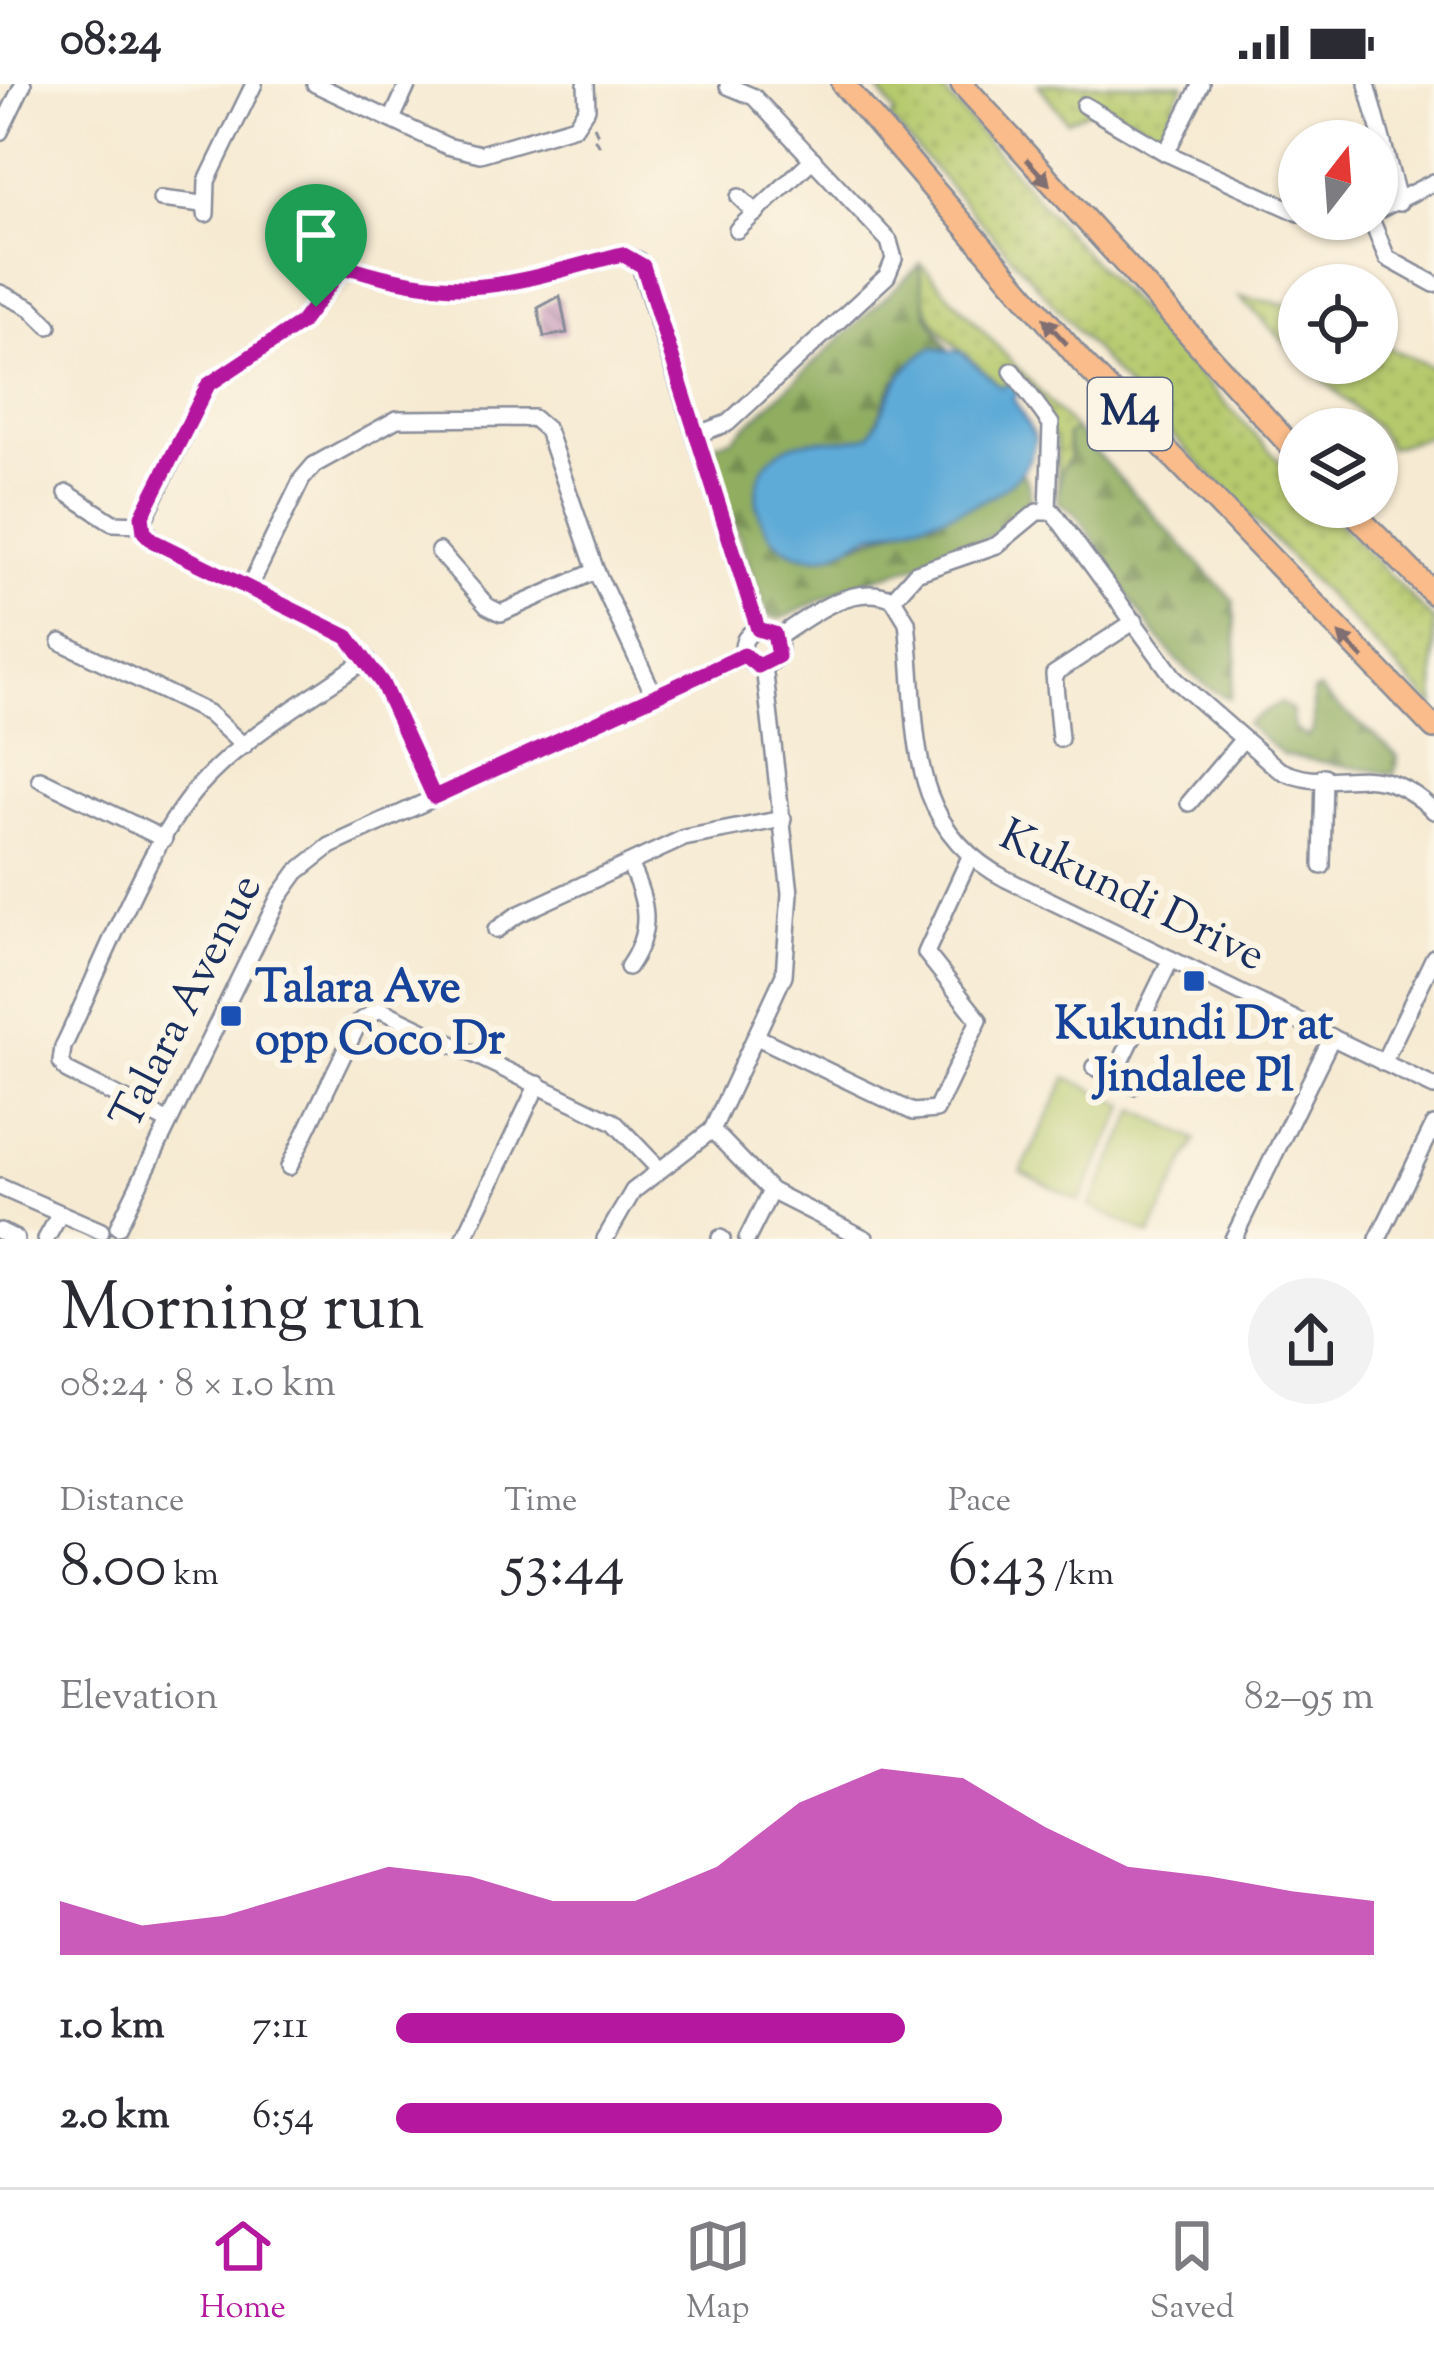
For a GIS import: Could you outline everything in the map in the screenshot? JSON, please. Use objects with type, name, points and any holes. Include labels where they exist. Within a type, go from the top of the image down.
[{"type":"highway","name":"M4","points":[[843,84],[1082,362],[1434,728]]},
{"type":"highway","name":"M4","points":[[962,84],[1278,432]]},
{"type":"highway","points":[[1369,528],[1434,594]]},
{"type":"street","points":[[0,132],[23,84]]},
{"type":"street","points":[[161,199],[205,209],[207,182],[254,84]]},
{"type":"street","points":[[315,84],[447,146],[480,154],[569,129],[583,118],[589,103],[586,84]]},
{"type":"street","points":[[392,119],[409,84]]},
{"type":"street","points":[[1166,153],[1202,84]]},
{"type":"street","points":[[1367,84],[1399,203],[1434,182]]},
{"type":"street","points":[[698,434],[728,423],[892,268],[892,246],[754,97],[728,86]]},
{"type":"street","points":[[1084,105],[1166,153],[1278,204]]},
{"type":"street","points":[[737,230],[813,159]]},
{"type":"street","points":[[740,197],[755,213]]},
{"type":"street","points":[[1380,240],[1388,258],[1434,284]]},
{"type":"street","points":[[142,524],[208,385],[301,323],[340,271],[352,268],[428,287],[479,290],[629,255],[643,266],[758,629],[777,638]]},
{"type":"street","points":[[0,293],[31,308],[49,326]]},
{"type":"street","points":[[1012,371],[1037,400],[1052,431],[1048,510]]},
{"type":"street","points":[[249,588],[308,470],[401,418],[496,422],[527,417],[541,422],[596,571],[655,697]]},
{"type":"street","points":[[67,493],[113,523],[142,524]]},
{"type":"street","points":[[777,638],[856,595],[873,592],[893,598],[920,571],[997,545],[1032,515],[1048,510],[1061,518],[1178,682],[1283,772],[1397,781],[1434,811]]},
{"type":"street","points":[[142,524],[153,541],[338,631],[367,658],[434,797]]},
{"type":"street","points":[[439,551],[487,606],[501,613],[596,571]]},
{"type":"street","name":"Kukundi Drive","points":[[893,598],[907,619],[928,797],[941,826],[969,859],[1434,1087]]},
{"type":"street","points":[[1060,739],[1051,686],[1055,671],[1135,621]]},
{"type":"street","points":[[758,629],[744,639],[744,655],[764,666]]},
{"type":"street","points":[[764,666],[778,656],[777,638]]},
{"type":"street","points":[[61,642],[208,713],[244,746]]},
{"type":"street","name":"Talara Avenue","points":[[111,1234],[291,880],[330,846],[744,655]]},
{"type":"street","points":[[169,1122],[70,1073],[61,1059],[164,839],[195,791],[244,746],[367,658]]},
{"type":"street","points":[[605,1239],[627,1198],[712,1130],[781,986],[790,945],[783,819],[764,666]]},
{"type":"street","points":[[1189,803],[1244,739]]},
{"type":"street","points":[[1322,866],[1324,776]]},
{"type":"street","points":[[40,779],[164,839]]},
{"type":"street","points":[[496,930],[692,836],[783,819]]},
{"type":"street","points":[[759,1038],[913,1112],[936,1110],[979,1021],[972,1006],[929,964],[926,947],[969,859]]},
{"type":"street","points":[[628,968],[646,930],[644,898],[629,864]]},
{"type":"street","points":[[1383,1063],[1434,957]]},
{"type":"street","points":[[1114,1076],[1171,959]]},
{"type":"street","points":[[289,1167],[359,1022],[373,1010],[391,1012],[620,1125],[659,1169]]},
{"type":"street","points":[[1233,1239],[1332,1037]]},
{"type":"street","points":[[1094,1067],[1133,1086]]},
{"type":"street","points":[[464,1239],[538,1084]]},
{"type":"street","points":[[1378,1239],[1434,1126]]},
{"type":"street","points":[[712,1130],[770,1191],[866,1239]]},
{"type":"street","points":[[0,1187],[59,1216],[111,1234]]},
{"type":"street","points":[[747,1239],[770,1191]]},
{"type":"street","points":[[46,1239],[59,1216]]},
{"type":"street","points":[[0,1231],[16,1239]]},
{"type":"path","points":[[583,118],[598,132],[600,139],[595,140],[604,150]]},
{"type":"green space","points":[[875,84],[937,84],[1073,240],[1278,460],[1278,528],[1343,528],[1434,621],[1434,707],[1131,392],[890,119],[895,114]]},
{"type":"green space","points":[[1038,84],[1184,84],[1164,126],[1155,130],[1102,104],[1067,121]]},
{"type":"green space","points":[[921,264],[1075,430],[1067,435],[1070,457],[1061,471],[1058,501],[1056,440],[1014,380],[1002,388],[945,335],[925,304]]},
{"type":"green space","points":[[919,266],[927,314],[948,349],[932,348],[894,382],[870,436],[849,443],[814,442],[822,556],[958,507],[1021,472],[1030,493],[1022,512],[974,544],[856,585],[780,619],[768,616],[714,468],[715,443],[732,439]]},
{"type":"green space","points":[[1240,297],[1278,303],[1278,336]]},
{"type":"green space","points":[[1398,352],[1434,368],[1434,435],[1398,446],[1398,408],[1354,408],[1328,384],[1398,384]]},
{"type":"green space","points":[[1075,430],[1234,601],[1237,659],[1230,698],[1207,686],[1164,645],[1078,516],[1058,501],[1061,471],[1070,457],[1067,435]]},
{"type":"green space","points":[[1319,689],[1398,757],[1394,774],[1283,755],[1246,724],[1280,703],[1291,710],[1294,729],[1307,737],[1313,730],[1313,692]]},
{"type":"green space","points":[[1067,1077],[1126,1106],[1080,1201],[1021,1172]]},
{"type":"green space","points":[[1136,1110],[1196,1140],[1150,1235],[1090,1206]]},
{"type":"water","points":[[932,348],[961,352],[1001,387],[1014,380],[1022,388],[1013,398],[1035,437],[1029,460],[995,493],[946,515],[873,534],[830,555],[801,554],[782,546],[768,532],[757,495],[760,476],[771,459],[798,443],[870,435],[902,375]]},
{"type":"building","points":[[560,296],[567,333],[544,337],[538,308]]},
{"type":"place","name":"Kukundi Dr at Jindalee Pl","points":[[1194,981]]},
{"type":"place","name":"Talara Ave opp Coco Dr","points":[[231,1016]]},
{"type":"route","points":[[622,254],[638,260],[758,629],[774,634],[779,644],[774,661],[758,666],[744,655],[434,797],[382,683],[348,637],[153,541],[142,524],[145,509],[208,385],[224,370],[289,332],[316,307],[337,273],[347,268],[428,287],[479,290],[537,280],[622,254]]}]
